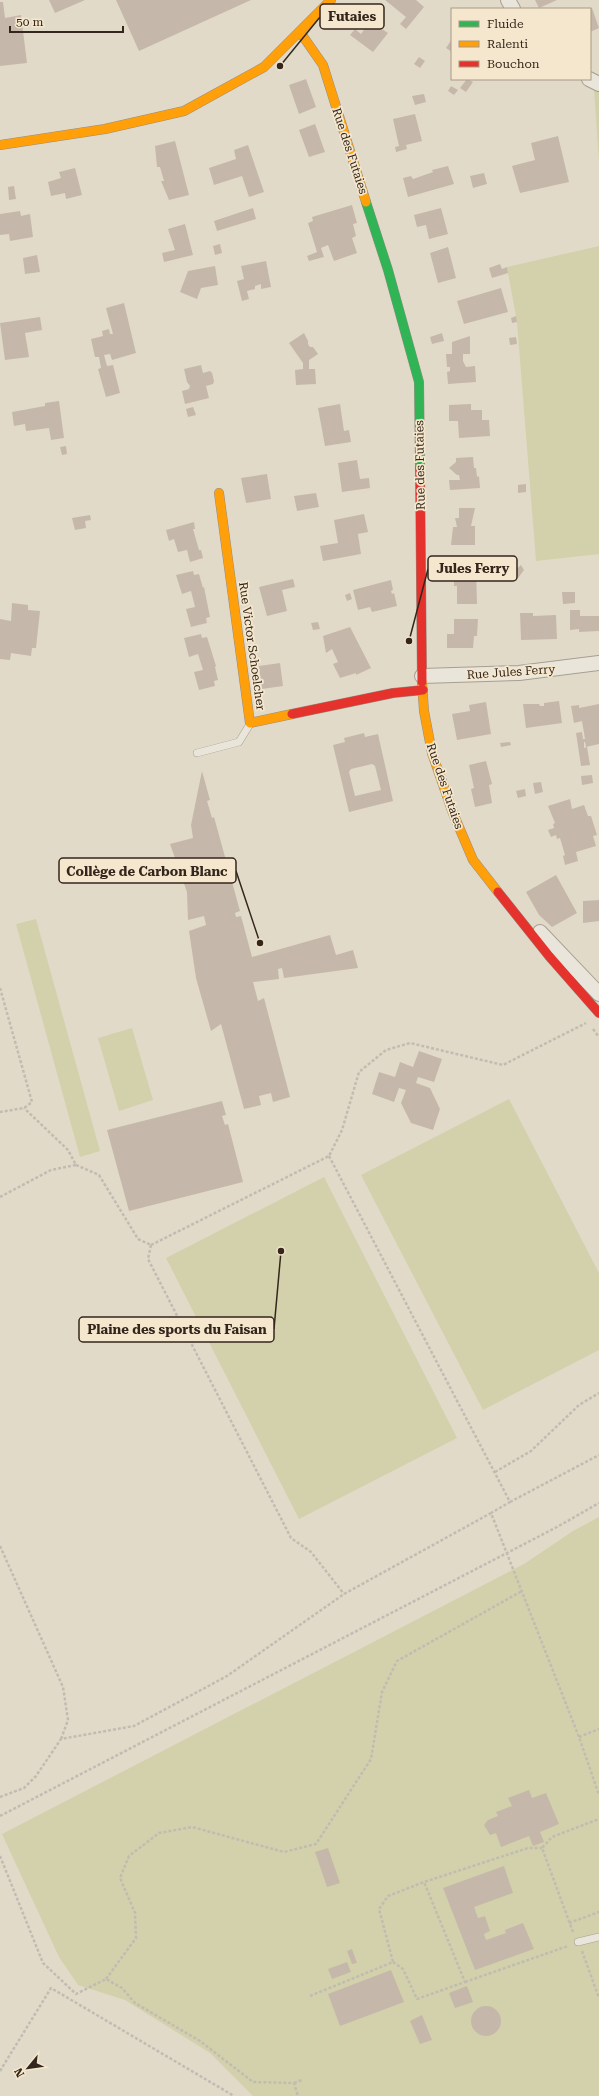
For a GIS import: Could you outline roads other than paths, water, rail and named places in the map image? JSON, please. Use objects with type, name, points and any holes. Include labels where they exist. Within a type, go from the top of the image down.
[{"type":"street","points":[[0,145],[105,129],[184,111],[264,67],[331,0]]},
{"type":"street","name":"Rue des Futaies","points":[[300,32],[323,65],[388,270],[419,382],[422,683],[424,711],[432,753],[453,813],[473,860],[549,956],[599,1013]]},
{"type":"street","name":"Rue Victor Schoelcher","points":[[219,493],[250,723],[393,693],[422,683]]},
{"type":"street","name":"Rue Jules Ferry","points":[[422,683],[599,663]]},
{"type":"street","name":"Rue des Futaies","points":[[506,900],[558,950],[599,994]]},
{"type":"lane","points":[[197,753],[239,742],[250,723]]},
{"type":"lane","points":[[578,1942],[599,1937]]},
{"type":"place","name":"Futaies","points":[[280,66]]},
{"type":"place","name":"Jules Ferry","points":[[409,641]]},
{"type":"place","name":"Collège de Carbon Blanc","points":[[260,943]]},
{"type":"place","name":"Plaine des sports du Faisan","points":[[281,1251]]}]
